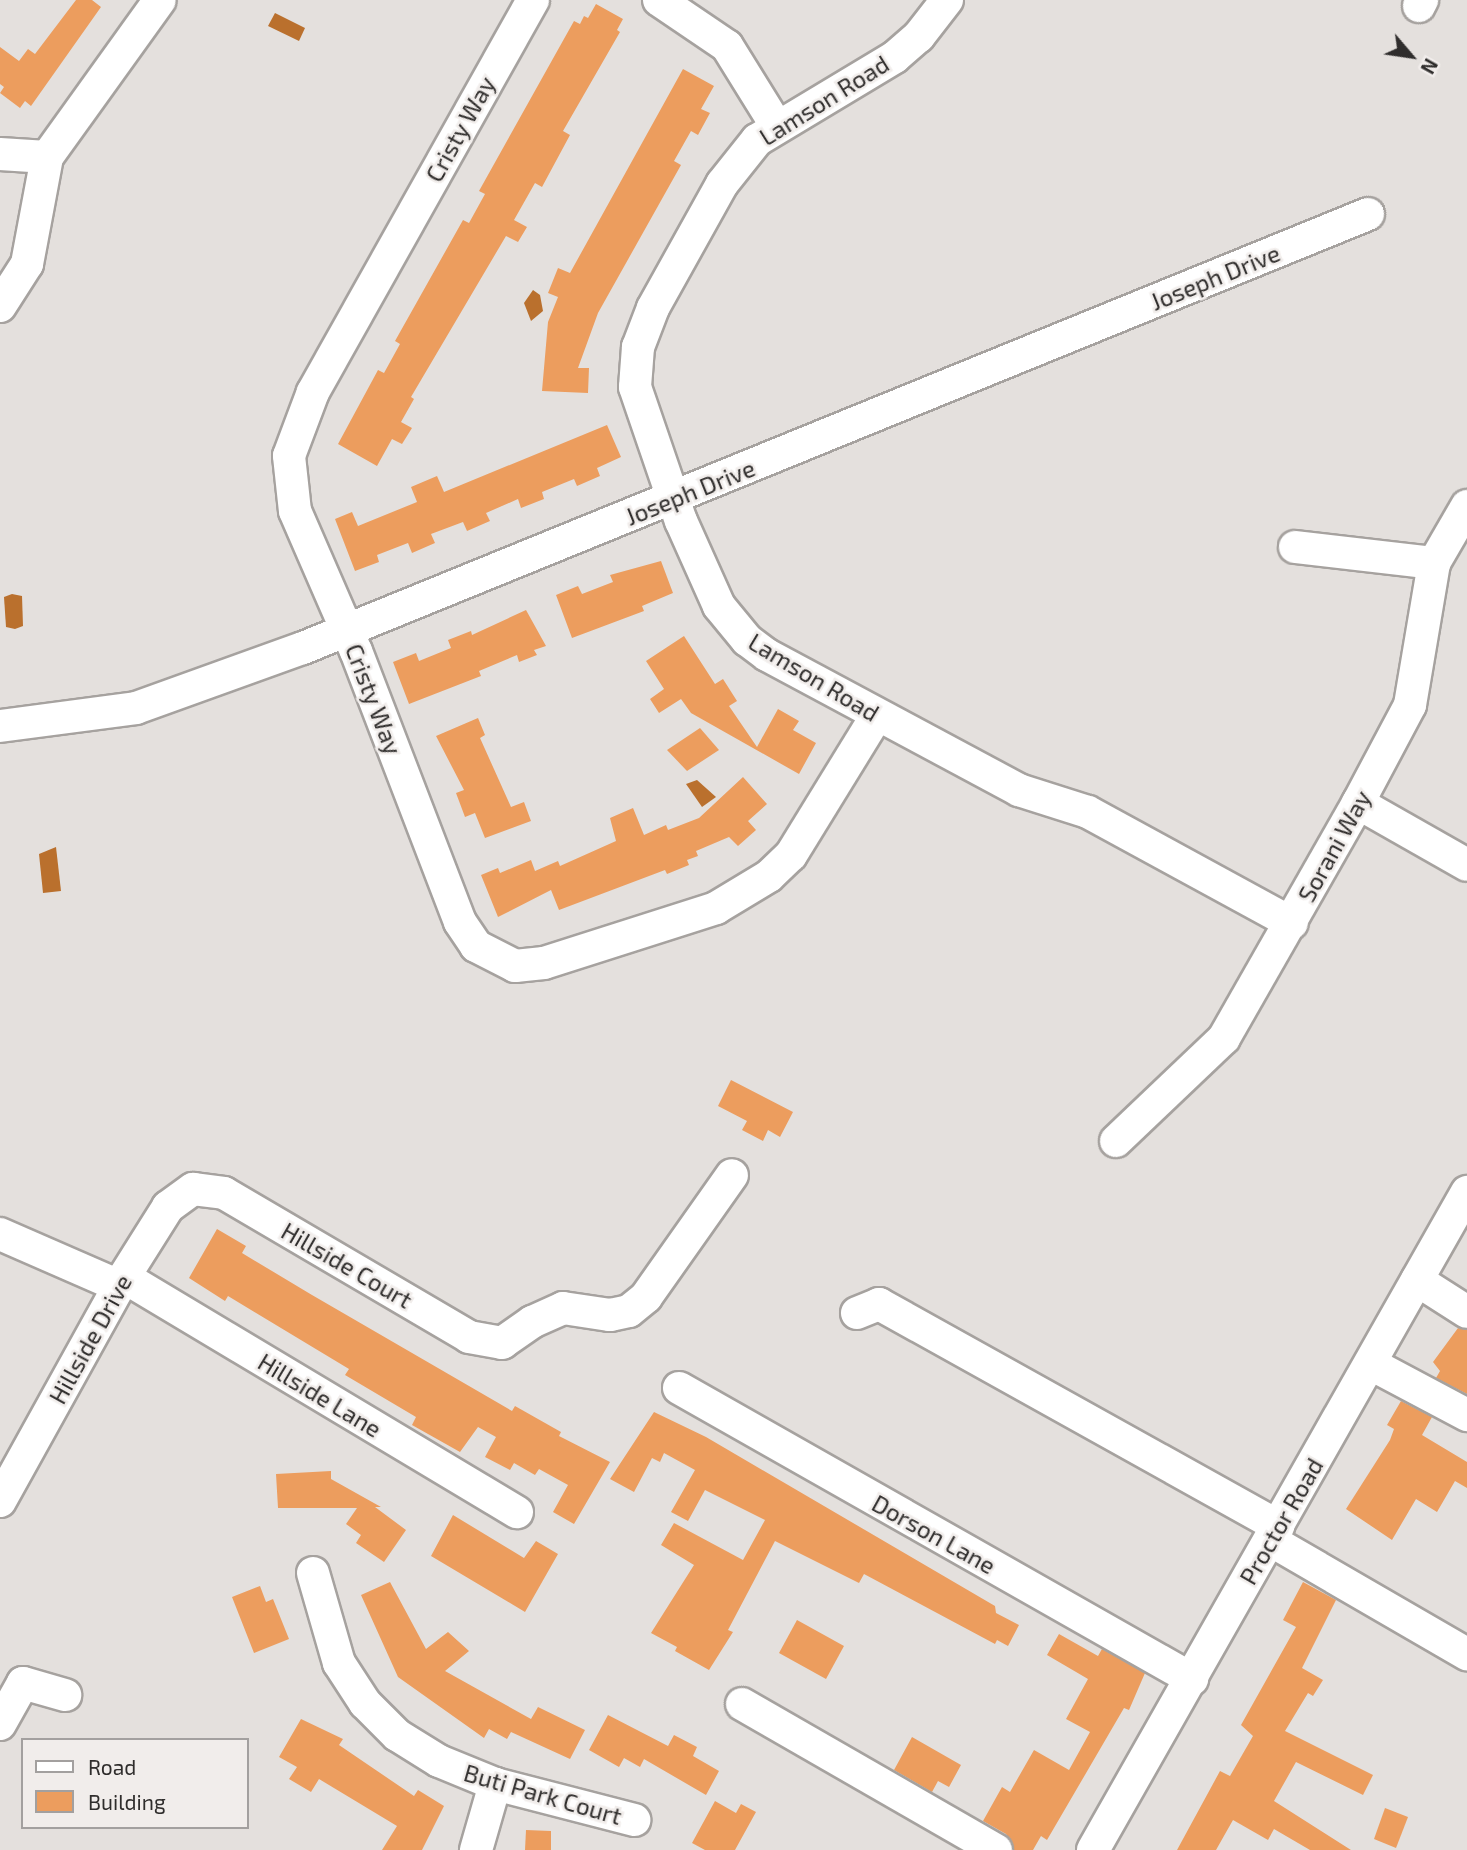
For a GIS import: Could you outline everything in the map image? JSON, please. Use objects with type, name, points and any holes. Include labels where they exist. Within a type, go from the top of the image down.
[{"type":"street","points":[[0,306],[27,264],[47,157],[160,0]]},
{"type":"street","name":"Cristy Way","points":[[533,0],[313,392],[293,437],[288,476],[295,511],[347,630],[460,922],[476,946],[515,966],[554,960],[716,908],[769,876],[808,829],[877,715]]},
{"type":"street","points":[[659,0],[727,46],[776,125]]},
{"type":"street","name":"Lamson Road","points":[[947,0],[919,36],[895,57],[776,125],[750,147],[722,184],[653,308],[638,347],[634,374],[637,401],[719,606],[739,632],[768,655],[1019,790],[1088,812],[1292,923]]},
{"type":"street","points":[[0,154],[47,157]]},
{"type":"street","name":"Joseph Drive","points":[[0,726],[136,708],[347,630],[1368,214]]},
{"type":"street","name":"Sorani Way","points":[[1116,1141],[1224,1038],[1292,923],[1410,705],[1434,563],[1467,506]]},
{"type":"street","points":[[1295,547],[1434,563]]},
{"type":"street","points":[[1358,803],[1467,865]]},
{"type":"street","name":"Hillside Court","points":[[193,1189],[224,1193],[469,1337],[502,1343],[532,1322],[563,1308],[610,1315],[629,1311],[646,1297],[732,1175]]},
{"type":"street","name":"Hillside Drive","points":[[0,1501],[121,1281],[168,1207],[193,1189]]},
{"type":"street","name":"Proctor Road","points":[[1093,1850],[1467,1192]]},
{"type":"street","name":"Hillside Lane","points":[[0,1234],[121,1281],[517,1512]]},
{"type":"street","points":[[1418,1280],[1467,1312]]},
{"type":"street","points":[[857,1313],[878,1304],[1274,1533],[1467,1654]]},
{"type":"street","points":[[1371,1364],[1467,1415]]},
{"type":"street","name":"Dorson Lane","points":[[678,1388],[1192,1679]]},
{"type":"street","name":"Buti Park Court","points":[[313,1573],[339,1663],[365,1703],[397,1735],[423,1752],[495,1784],[634,1820]]},
{"type":"street","points":[[0,1724],[23,1683],[65,1695]]},
{"type":"street","points":[[742,1704],[996,1850]]},
{"type":"street","points":[[476,1850],[495,1784]]},
{"type":"shaded area","points":[[275,13],[305,28],[299,41],[268,26]]},
{"type":"shaded area","points":[[533,290],[540,295],[543,311],[531,321],[524,303]]},
{"type":"shaded area","points":[[12,594],[22,596],[23,626],[15,629],[6,627],[4,597]]},
{"type":"shaded area","points":[[697,780],[716,797],[702,807],[686,784]]},
{"type":"shaded area","points":[[56,847],[61,891],[43,893],[39,854]]},
{"type":"building","points":[[76,0],[92,0],[101,7],[31,106],[25,101],[20,108],[0,93],[4,87],[0,84],[0,47],[19,61],[28,49],[35,54]]},
{"type":"building","points":[[596,4],[623,19],[617,30],[620,32],[563,131],[570,135],[542,187],[535,183],[514,220],[527,227],[518,242],[506,236],[411,397],[414,399],[401,422],[412,428],[402,444],[392,439],[377,466],[338,444],[378,370],[384,373],[400,344],[395,341],[463,220],[469,223],[485,194],[479,191],[574,21],[580,24],[584,16],[588,18]]},
{"type":"building","points":[[683,69],[714,86],[701,109],[710,113],[698,135],[691,131],[674,161],[681,165],[598,313],[578,368],[589,368],[588,393],[542,391],[548,322],[558,297],[548,293],[558,268],[570,273]]},
{"type":"building","points":[[607,425],[621,457],[597,468],[600,476],[577,486],[574,479],[542,492],[544,499],[521,508],[518,499],[486,513],[490,521],[467,531],[463,522],[431,534],[435,543],[412,553],[408,543],[377,555],[379,562],[355,571],[335,519],[352,512],[358,526],[417,502],[411,487],[437,476],[444,492]]},
{"type":"building","points":[[661,561],[673,593],[642,606],[644,611],[572,638],[556,595],[578,586],[582,594],[613,582],[610,575]]},
{"type":"building","points":[[526,610],[546,646],[534,650],[537,655],[519,662],[517,655],[479,671],[481,676],[409,704],[393,662],[416,653],[419,661],[451,648],[448,640],[471,631],[472,635]]},
{"type":"building","points":[[684,636],[715,684],[723,679],[737,701],[729,706],[757,747],[778,709],[799,721],[793,730],[816,743],[799,774],[691,713],[681,699],[659,713],[650,699],[664,689],[646,661]]},
{"type":"building","points":[[478,718],[485,735],[480,738],[511,807],[524,802],[531,821],[485,838],[475,813],[465,817],[456,793],[464,790],[436,736]]},
{"type":"building","points":[[700,728],[719,750],[687,771],[667,750]]},
{"type":"building","points":[[743,777],[767,804],[748,821],[756,830],[738,846],[729,837],[696,851],[698,856],[687,860],[689,865],[667,874],[665,870],[559,910],[551,890],[498,917],[481,875],[498,868],[500,873],[531,860],[535,871],[558,861],[560,866],[616,841],[610,818],[633,808],[644,835],[666,825],[668,830],[699,818]]},
{"type":"building","points":[[731,1080],[793,1112],[780,1137],[768,1130],[763,1141],[742,1130],[747,1121],[718,1106]]},
{"type":"building","points":[[217,1229],[246,1246],[242,1253],[312,1295],[512,1411],[515,1406],[561,1432],[559,1436],[610,1462],[574,1524],[553,1512],[568,1485],[539,1469],[535,1475],[514,1463],[510,1470],[485,1457],[496,1437],[478,1427],[460,1452],[412,1425],[416,1417],[345,1375],[349,1369],[228,1296],[225,1301],[189,1278]]},
{"type":"building","points":[[1458,1328],[1467,1330],[1467,1394],[1436,1378],[1440,1371],[1433,1362]]},
{"type":"building","points":[[1401,1401],[1432,1417],[1422,1435],[1467,1462],[1467,1488],[1455,1481],[1437,1512],[1416,1499],[1392,1540],[1346,1509],[1390,1440],[1394,1429],[1387,1425]]},
{"type":"building","points":[[654,1412],[706,1437],[995,1606],[996,1613],[1019,1625],[1008,1646],[997,1640],[995,1644],[864,1574],[859,1583],[775,1541],[728,1630],[733,1632],[709,1670],[675,1651],[677,1647],[651,1633],[694,1565],[661,1545],[674,1523],[743,1560],[765,1520],[705,1490],[688,1521],[671,1512],[695,1470],[664,1453],[660,1462],[652,1458],[634,1492],[610,1479]]},
{"type":"building","points":[[331,1471],[331,1479],[381,1507],[375,1507],[406,1530],[384,1562],[356,1543],[361,1535],[346,1524],[357,1508],[278,1508],[276,1474]]},
{"type":"building","points":[[453,1515],[524,1558],[536,1541],[558,1554],[525,1612],[431,1556]]},
{"type":"building","points":[[390,1582],[426,1649],[448,1632],[469,1651],[445,1671],[531,1719],[538,1707],[585,1730],[570,1759],[511,1732],[507,1739],[489,1729],[484,1738],[398,1677],[361,1595]]},
{"type":"building","points":[[1303,1582],[1336,1600],[1302,1668],[1323,1680],[1313,1696],[1308,1693],[1285,1731],[1373,1775],[1363,1795],[1296,1762],[1274,1801],[1351,1850],[1310,1850],[1274,1829],[1268,1840],[1233,1820],[1216,1850],[1177,1850],[1220,1771],[1230,1776],[1253,1736],[1241,1725],[1296,1627],[1283,1620]]},
{"type":"building","points":[[260,1586],[266,1602],[273,1599],[289,1639],[254,1653],[232,1597]]},
{"type":"building","points":[[797,1620],[844,1646],[826,1679],[779,1653]]},
{"type":"building","points":[[1059,1634],[1098,1656],[1102,1649],[1145,1673],[1129,1710],[1124,1708],[1047,1840],[1041,1836],[1033,1850],[1014,1850],[1006,1834],[983,1821],[1002,1787],[1010,1792],[1034,1750],[1069,1770],[1090,1732],[1066,1719],[1088,1679],[1047,1655]]},
{"type":"building","points":[[608,1715],[668,1746],[674,1735],[697,1747],[693,1756],[719,1771],[706,1795],[644,1759],[640,1767],[624,1758],[619,1767],[589,1750]]},
{"type":"building","points":[[301,1719],[343,1739],[339,1745],[414,1796],[418,1790],[444,1806],[422,1850],[382,1850],[397,1826],[319,1779],[311,1792],[289,1779],[297,1767],[279,1757]]},
{"type":"building","points":[[912,1737],[961,1765],[949,1787],[938,1781],[932,1792],[894,1770]]},
{"type":"building","points":[[715,1801],[736,1813],[741,1804],[756,1812],[735,1850],[705,1850],[692,1843]]},
{"type":"building","points":[[1385,1808],[1408,1817],[1396,1848],[1374,1839]]},
{"type":"building","points":[[526,1830],[551,1831],[551,1850],[525,1850]]}]
